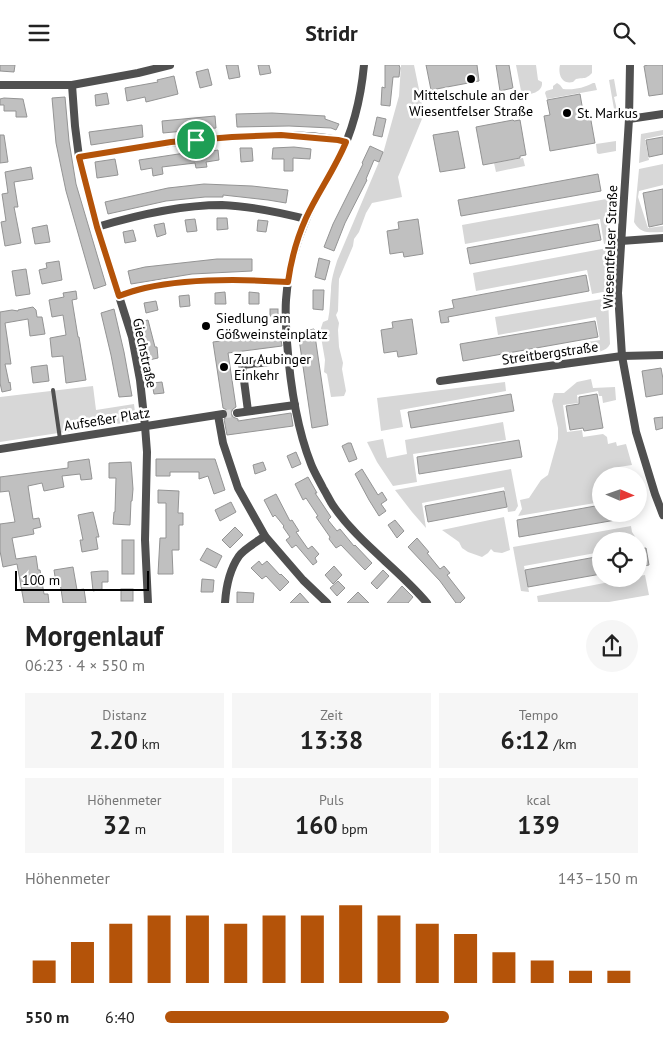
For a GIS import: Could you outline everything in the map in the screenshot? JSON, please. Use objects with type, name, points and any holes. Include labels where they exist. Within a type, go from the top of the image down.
[{"type":"street","points":[[0,85],[72,85],[170,65]]},
{"type":"street","points":[[364,65],[355,116],[346,142],[339,159],[306,219],[294,253],[288,282],[285,315],[288,359],[301,435],[312,466],[332,504],[357,535],[416,589],[427,603]]},
{"type":"street","name":"Wiesentfelser Straße","points":[[630,65],[629,119],[618,293],[622,356],[636,432],[663,515]]},
{"type":"street","name":"Giechstraße","points":[[72,85],[79,157],[97,227],[132,337],[140,380],[147,452],[145,540],[148,603]]},
{"type":"street","points":[[629,119],[663,114]]},
{"type":"street","points":[[79,157],[171,142],[232,137],[281,135],[346,142]]},
{"type":"street","points":[[97,227],[163,211],[222,205],[260,208],[306,219]]},
{"type":"street","points":[[621,241],[663,238]]},
{"type":"street","points":[[119,296],[145,288],[198,281],[288,282]]},
{"type":"street","name":"Streitbergstraße","points":[[440,381],[622,356],[663,355]]},
{"type":"street","points":[[248,411],[242,365],[288,359]]},
{"type":"street","points":[[237,413],[295,405]]},
{"type":"street","name":"Aufseßer Platz","points":[[0,449],[221,414],[223,443],[238,489],[265,536],[303,580],[327,603]]},
{"type":"street","points":[[225,603],[225,593],[230,573],[240,554],[265,536]]},
{"type":"lane","points":[[53,390],[60,439]]},
{"type":"shaded area","points":[[401,65],[414,65],[424,114],[398,177],[402,197],[372,203],[354,239],[353,246],[339,279],[338,311],[336,315],[339,323],[339,347],[346,391],[344,396],[331,397],[327,374],[324,372],[325,360],[320,331],[323,322],[328,320],[333,275],[337,261],[384,150],[399,96]]},
{"type":"shaded area","points":[[516,65],[536,65],[538,80],[542,82],[542,86],[538,91],[522,96]]},
{"type":"shaded area","points":[[560,65],[592,65],[592,73],[573,82],[566,82],[561,78]]},
{"type":"shaded area","points":[[614,79],[617,96],[614,97],[617,110],[615,110],[616,113],[607,115],[606,111],[614,109],[609,80]]},
{"type":"shaded area","points":[[557,83],[563,89],[567,89],[579,88],[595,83],[597,90],[547,99],[546,91],[553,89],[553,86]]},
{"type":"shaded area","points":[[663,130],[663,135],[645,139],[649,160],[639,163],[641,134]]},
{"type":"shaded area","points":[[616,141],[616,151],[597,153],[596,144]]},
{"type":"shaded area","points":[[523,158],[525,166],[496,172],[494,163]]},
{"type":"shaded area","points":[[663,164],[663,185],[639,191],[638,197],[648,228],[663,226],[663,232],[643,231],[634,222],[639,169]]},
{"type":"shaded area","points":[[612,198],[608,243],[604,244],[600,219],[465,244],[462,225]]},
{"type":"shaded area","points":[[607,248],[608,291],[592,294],[587,270],[476,291],[473,273]]},
{"type":"shaded area","points":[[608,298],[610,344],[601,351],[589,353],[587,342],[600,340],[596,317],[498,335],[495,317]]},
{"type":"shaded area","points":[[591,379],[593,388],[615,387],[616,400],[603,403],[602,396],[599,396],[598,391],[577,395],[578,403],[563,405],[567,432],[582,430],[583,437],[603,434],[607,437],[608,444],[616,442],[617,446],[626,444],[632,465],[592,467],[592,504],[518,516],[522,509],[520,500],[529,498],[541,480],[548,475],[558,439],[558,428],[552,401],[554,393],[564,393],[577,382]]},
{"type":"shaded area","points":[[505,382],[506,391],[400,410],[403,427],[381,431],[377,398]]},
{"type":"shaded area","points":[[93,386],[96,410],[134,404],[136,421],[0,442],[0,397]]},
{"type":"shaded area","points":[[503,422],[506,440],[413,454],[417,482],[393,486],[377,462],[367,442],[383,439],[387,458],[407,454],[405,440]]},
{"type":"shaded area","points":[[511,469],[518,506],[515,511],[508,512],[504,487],[422,503],[426,528],[395,490]]},
{"type":"shaded area","points":[[504,517],[510,550],[502,553],[494,552],[491,549],[482,557],[468,552],[462,548],[459,542],[442,530]]},
{"type":"shaded area","points":[[631,526],[632,532],[597,532]]},
{"type":"shaded area","points":[[592,533],[592,554],[524,566],[529,592],[521,591],[513,547]]},
{"type":"shaded area","points":[[592,585],[592,587],[647,587],[647,585],[649,595],[609,602],[538,602],[537,596]]},
{"type":"building","points":[[0,65],[15,65],[14,72],[0,71]]},
{"type":"building","points":[[226,65],[238,65],[240,77],[229,79]]},
{"type":"building","points":[[258,65],[269,65],[271,73],[260,75]]},
{"type":"building","points":[[385,65],[399,65],[400,68],[399,77],[393,77],[390,106],[381,105],[382,87],[385,88]]},
{"type":"building","points":[[426,65],[477,65],[479,81],[431,90]]},
{"type":"building","points":[[496,65],[509,65],[513,88],[500,91]]},
{"type":"building","points":[[663,65],[663,94],[649,96],[644,66]]},
{"type":"building","points":[[208,69],[212,85],[200,88],[196,72]]},
{"type":"building","points":[[174,76],[178,94],[146,102],[145,97],[127,101],[125,88],[158,82],[157,80]]},
{"type":"building","points":[[107,93],[109,104],[96,106],[95,95]]},
{"type":"building","points":[[580,94],[584,117],[590,115],[595,143],[550,151],[544,116],[550,115],[547,100]]},
{"type":"building","points":[[65,97],[69,141],[76,184],[106,285],[94,289],[66,191],[56,143],[52,98]]},
{"type":"building","points":[[0,99],[23,99],[27,117],[16,117],[16,111],[4,111],[4,105],[0,105]]},
{"type":"building","points":[[272,113],[325,116],[325,119],[339,124],[336,130],[331,128],[289,126],[237,127],[236,114]]},
{"type":"building","points":[[215,116],[216,128],[163,133],[162,121]]},
{"type":"building","points":[[377,117],[386,119],[382,137],[373,135]]},
{"type":"building","points":[[520,120],[526,155],[520,156],[520,158],[483,165],[476,127]]},
{"type":"building","points":[[142,125],[143,137],[91,145],[89,132]]},
{"type":"building","points":[[458,131],[465,168],[440,172],[433,135]]},
{"type":"building","points":[[0,135],[4,135],[8,162],[0,163]]},
{"type":"building","points":[[663,137],[663,154],[649,157],[646,140]]},
{"type":"building","points":[[370,146],[383,152],[379,162],[374,160],[367,180],[345,223],[334,251],[324,247]]},
{"type":"building","points":[[294,147],[311,149],[310,159],[293,158],[293,171],[284,171],[284,159],[272,159],[273,148]]},
{"type":"building","points":[[240,148],[252,148],[253,161],[241,162]]},
{"type":"building","points":[[218,150],[219,160],[206,162],[207,167],[196,168],[195,163],[162,167],[163,174],[153,176],[152,168],[141,170],[139,160],[185,153],[186,155],[207,153]]},
{"type":"building","points":[[115,159],[118,175],[97,178],[95,162]]},
{"type":"building","points":[[31,167],[33,179],[14,182],[18,207],[14,207],[21,243],[5,246],[1,222],[6,221],[2,194],[8,193],[5,172]]},
{"type":"building","points":[[598,174],[601,191],[461,216],[458,200]]},
{"type":"building","points":[[204,184],[288,190],[286,203],[223,195],[223,197],[166,201],[108,214],[105,202],[168,188]]},
{"type":"building","points":[[663,189],[663,224],[649,227],[643,193]]},
{"type":"building","points":[[217,218],[227,218],[228,229],[217,230]]},
{"type":"building","points":[[195,219],[197,231],[187,232],[185,220]]},
{"type":"building","points":[[418,219],[423,254],[404,257],[403,252],[390,254],[387,231],[399,229],[398,222]]},
{"type":"building","points":[[258,220],[268,221],[266,232],[257,231]]},
{"type":"building","points":[[164,223],[166,234],[157,237],[154,225]]},
{"type":"building","points":[[598,224],[601,240],[470,264],[467,248]]},
{"type":"building","points":[[47,225],[50,242],[35,244],[32,228]]},
{"type":"building","points":[[133,230],[136,241],[125,243],[123,232]]},
{"type":"building","points":[[319,258],[330,261],[325,280],[315,277]]},
{"type":"building","points":[[217,259],[252,259],[252,271],[192,274],[131,284],[128,271],[145,267]]},
{"type":"building","points":[[59,261],[62,280],[42,284],[39,270],[47,268],[46,263]]},
{"type":"building","points":[[26,269],[30,294],[16,296],[12,271]]},
{"type":"building","points":[[586,275],[589,291],[448,317],[449,322],[441,323],[439,311],[454,308],[452,300]]},
{"type":"building","points":[[313,290],[324,290],[323,310],[313,309]]},
{"type":"building","points":[[76,291],[77,299],[72,300],[86,380],[66,383],[63,356],[52,357],[50,338],[66,335],[63,315],[52,317],[49,300],[64,297],[63,293]]},
{"type":"building","points":[[225,292],[226,304],[215,304],[215,293]]},
{"type":"building","points":[[249,292],[259,293],[259,304],[249,304]]},
{"type":"building","points":[[189,295],[190,306],[180,307],[179,296]]},
{"type":"building","points":[[156,301],[158,310],[146,313],[144,303]]},
{"type":"building","points":[[33,307],[36,310],[37,317],[42,317],[45,334],[30,336],[28,319],[5,323],[11,364],[5,364],[11,390],[2,392],[0,383],[0,312],[18,311]]},
{"type":"building","points":[[114,309],[132,396],[119,397],[101,313]]},
{"type":"building","points":[[270,309],[278,309],[278,316],[270,316]]},
{"type":"building","points":[[412,319],[417,354],[398,357],[397,351],[384,353],[381,330],[393,328],[392,322]]},
{"type":"building","points":[[148,320],[155,347],[157,347],[158,358],[149,360],[140,322]]},
{"type":"building","points":[[595,321],[598,337],[463,361],[460,344]]},
{"type":"building","points":[[314,329],[328,425],[312,428],[298,332]]},
{"type":"building","points":[[280,333],[282,346],[228,353],[236,407],[231,413],[238,421],[291,413],[293,426],[227,435],[224,419],[229,414],[223,408],[213,342]]},
{"type":"building","points":[[47,365],[49,381],[33,383],[31,367]]},
{"type":"building","points":[[661,368],[663,394],[646,397],[642,371]]},
{"type":"building","points":[[162,382],[164,393],[154,394],[152,383]]},
{"type":"building","points":[[511,394],[514,411],[411,428],[408,412]]},
{"type":"building","points":[[597,394],[603,428],[584,431],[583,428],[570,430],[566,406],[579,404],[579,397]]},
{"type":"building","points":[[663,417],[663,428],[656,430],[654,418]]},
{"type":"building","points":[[519,440],[522,457],[419,474],[417,457]]},
{"type":"building","points":[[351,443],[357,459],[349,462],[342,446]]},
{"type":"building","points":[[296,452],[301,464],[292,468],[287,456]]},
{"type":"building","points":[[89,459],[92,479],[81,480],[80,474],[62,476],[64,487],[44,491],[42,483],[28,486],[33,519],[39,518],[41,527],[33,529],[34,534],[12,538],[16,559],[36,556],[44,594],[48,594],[49,603],[24,603],[17,564],[3,567],[0,551],[0,524],[15,522],[9,491],[0,492],[0,477],[68,468],[68,462]]},
{"type":"building","points":[[156,459],[215,459],[225,490],[214,494],[208,476],[199,479],[199,472],[170,472],[170,476],[156,476]]},
{"type":"building","points":[[131,462],[133,489],[130,525],[113,524],[116,478],[109,478],[109,463]]},
{"type":"building","points":[[263,462],[266,470],[255,474],[253,465]]},
{"type":"building","points":[[362,469],[378,495],[382,492],[387,500],[381,504],[386,511],[379,516],[355,474]]},
{"type":"building","points":[[308,477],[317,493],[315,493],[331,517],[328,520],[337,531],[340,529],[372,563],[365,570],[341,545],[336,548],[306,498],[303,500],[295,484]]},
{"type":"building","points":[[158,490],[179,491],[178,513],[183,513],[183,525],[179,525],[179,550],[172,550],[173,574],[158,574],[160,538],[166,538],[166,503],[158,503]]},
{"type":"building","points":[[504,491],[507,507],[428,522],[425,506]]},
{"type":"building","points":[[276,494],[290,521],[292,520],[299,531],[296,532],[308,549],[312,546],[319,554],[315,558],[317,562],[313,565],[296,545],[292,548],[286,540],[290,537],[284,526],[275,515],[273,517],[264,500]]},
{"type":"building","points":[[231,502],[236,512],[220,521],[215,510]]},
{"type":"building","points":[[592,507],[592,523],[599,523],[519,537],[517,520]]},
{"type":"building","points":[[93,512],[99,537],[96,537],[98,549],[82,552],[80,540],[83,540],[78,515]]},
{"type":"building","points":[[395,520],[404,531],[397,538],[388,525]]},
{"type":"building","points":[[235,527],[243,535],[230,548],[222,540]]},
{"type":"building","points":[[417,538],[440,569],[444,566],[450,573],[447,575],[465,598],[460,603],[456,603],[440,581],[408,547]]},
{"type":"building","points":[[122,540],[134,540],[134,574],[122,574]]},
{"type":"building","points":[[207,548],[222,556],[216,568],[200,560]]},
{"type":"building","points":[[592,558],[592,576],[528,587],[525,570]]},
{"type":"building","points":[[259,561],[262,565],[267,561],[289,582],[280,591],[266,576],[262,579],[251,568]]},
{"type":"building","points":[[334,566],[342,575],[333,584],[325,575]]},
{"type":"building","points":[[73,567],[77,590],[84,589],[86,603],[63,603],[60,582],[56,583],[54,570]]},
{"type":"building","points":[[383,570],[389,576],[377,589],[371,583]]},
{"type":"building","points":[[108,571],[108,582],[102,582],[102,589],[93,591],[91,572]]},
{"type":"building","points":[[202,579],[214,580],[213,592],[201,592]]},
{"type":"building","points":[[338,581],[345,588],[337,596],[330,588]]},
{"type":"building","points":[[402,586],[413,597],[408,603],[387,603]]},
{"type":"building","points":[[121,589],[133,589],[133,601],[121,601]]},
{"type":"building","points":[[237,592],[254,593],[253,603],[237,603]]},
{"type":"building","points":[[358,592],[369,603],[347,603]]},
{"type":"building","points":[[300,593],[309,603],[290,603]]},
{"type":"tunnel","points":[[223,414],[237,413]]},
{"type":"place","name":"Mittelschule an der Wiesentfelser Straße","points":[[471,79]]},
{"type":"place","name":"St. Markus","points":[[567,113]]},
{"type":"place","name":"Siedlung am Gößweinsteinplatz","points":[[206,326]]},
{"type":"place","name":"Zur Aubinger Einkehr","points":[[224,367]]},
{"type":"route","points":[[281,135],[316,137],[346,142],[339,159],[306,219],[294,253],[288,282],[198,281],[145,288],[119,296],[97,227],[79,157],[171,142],[196,140],[281,135]]}]
